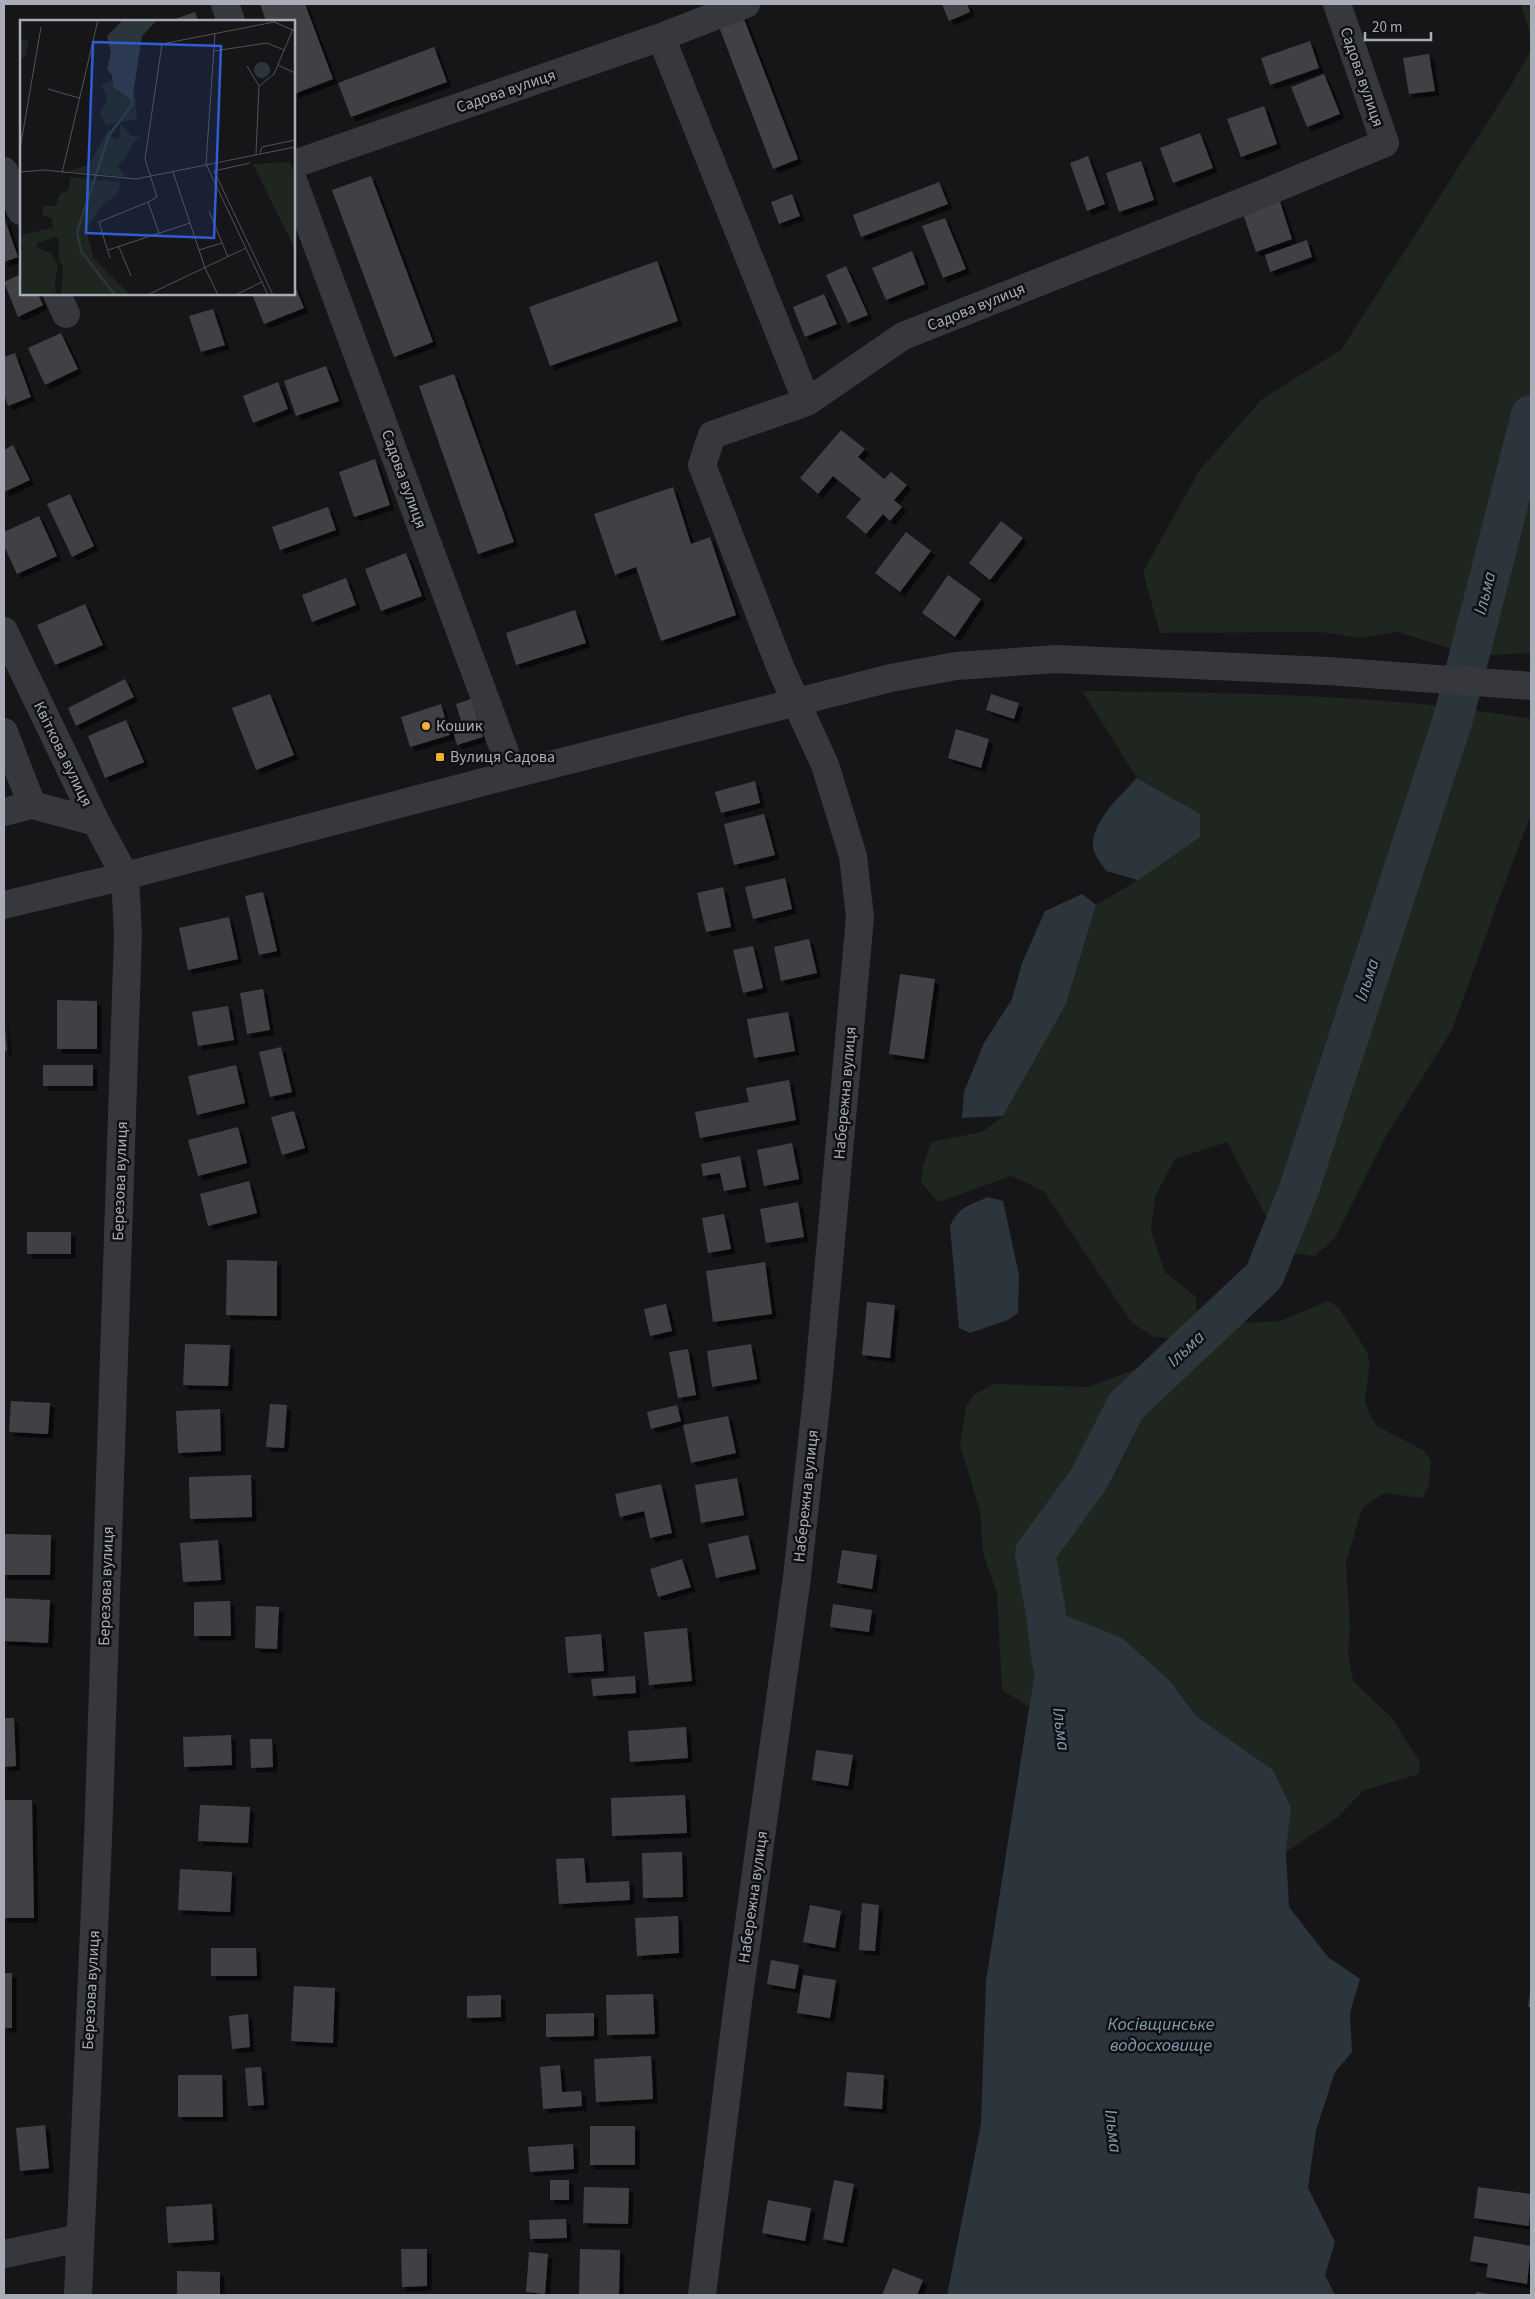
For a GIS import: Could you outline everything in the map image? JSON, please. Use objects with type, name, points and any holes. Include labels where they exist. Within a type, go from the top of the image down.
[{"type":"street","points":[[225,4],[232,20]]},
{"type":"street","name":"Садова вулиця","points":[[295,164],[661,37],[746,4]]},
{"type":"street","name":"Садова вулиця","points":[[807,402],[903,336],[1262,194],[1385,143],[1337,4]]},
{"type":"street","points":[[661,37],[807,402]]},
{"type":"street","points":[[4,171],[20,209]]},
{"type":"street","name":"Садова вулиця","points":[[295,186],[513,774]]},
{"type":"street","name":"Набережна вулиця","points":[[702,2295],[737,2010],[798,1568],[817,1396],[860,917],[853,856],[825,765],[781,669],[702,465],[712,435],[807,402]]},
{"type":"street","name":"Квіткова вулиця","points":[[4,631],[96,822],[125,876]]},
{"type":"street","points":[[4,904],[125,876],[513,774],[892,678],[956,666],[1056,659],[1328,671],[1531,686]]},
{"type":"street","points":[[4,732],[32,805]]},
{"type":"street","points":[[4,812],[32,805],[96,822]]},
{"type":"street","name":"Березова вулиця","points":[[78,2295],[99,1819],[127,984],[128,935],[125,876]]},
{"type":"street","points":[[4,2254],[80,2238]]},
{"type":"shaded area","points":[[1521,4],[1531,4],[1531,38]]},
{"type":"shaded area","points":[[1531,50],[1531,653],[1473,656],[1398,632],[1359,638],[1321,632],[1160,633],[1143,572],[1199,471],[1262,399],[1341,350],[1510,87]]},
{"type":"shaded area","points":[[1082,691],[1251,694],[1363,699],[1475,710],[1531,719],[1531,815],[1452,1030],[1386,1136],[1335,1238],[1315,1256],[1285,1253],[1227,1142],[1175,1159],[1155,1196],[1151,1231],[1165,1272],[1196,1297],[1197,1325],[1178,1339],[1154,1337],[1132,1323],[1044,1191],[1011,1176],[938,1202],[921,1182],[923,1166],[931,1142],[982,1132],[1003,1116],[1066,1004],[1096,905],[1138,880],[1200,814],[1137,778]]},
{"type":"shaded area","points":[[1328,1301],[1338,1307],[1366,1350],[1370,1362],[1365,1401],[1370,1415],[1377,1426],[1423,1450],[1431,1460],[1429,1485],[1422,1498],[1384,1493],[1362,1508],[1346,1563],[1350,1628],[1348,1654],[1353,1681],[1391,1717],[1420,1762],[1419,1774],[1364,1790],[1337,1818],[1286,1852],[1291,1807],[1273,1770],[1196,1716],[1170,1681],[1045,1607],[1029,1707],[1002,1690],[997,1594],[983,1553],[980,1511],[960,1445],[966,1406],[974,1395],[993,1384],[1088,1387],[1220,1337],[1242,1323],[1280,1321]]},
{"type":"water","points":[[1137,778],[1200,814],[1200,837],[1138,880],[1106,871],[1093,850],[1097,828],[1108,809]]},
{"type":"water","points":[[1082,894],[1096,905],[1066,1004],[1003,1116],[962,1118],[964,1092],[984,1043],[1012,999],[1022,963],[1045,911]]},
{"type":"water","points":[[988,1197],[1003,1201],[1019,1275],[1018,1313],[1008,1320],[970,1333],[959,1328],[950,1226],[961,1211]]},
{"type":"water","name":"Косівщинське водосховище","points":[[1045,1607],[1122,1638],[1170,1681],[1196,1716],[1273,1770],[1291,1807],[1286,1852],[1289,1907],[1328,1957],[1360,1979],[1350,2013],[1352,2052],[1335,2072],[1316,2130],[1308,2188],[1335,2242],[1325,2275],[1335,2295],[947,2295],[981,2124],[986,1981]]},
{"type":"building","points":[[260,4],[305,4],[333,79],[295,94],[295,20],[266,20]]},
{"type":"building","points":[[942,4],[967,4],[970,12],[949,21]]},
{"type":"building","points":[[195,12],[198,20],[173,20]]},
{"type":"building","points":[[742,14],[798,159],[773,169],[718,24]]},
{"type":"building","points":[[1310,41],[1319,68],[1270,85],[1261,58]]},
{"type":"building","points":[[434,47],[447,82],[351,117],[338,83]]},
{"type":"building","points":[[1429,54],[1435,91],[1409,94],[1403,58]]},
{"type":"building","points":[[1324,74],[1340,114],[1307,127],[1291,87]]},
{"type":"building","points":[[1264,106],[1277,144],[1241,157],[1227,119]]},
{"type":"building","points":[[1200,133],[1213,168],[1173,183],[1160,148]]},
{"type":"building","points":[[1088,156],[1105,204],[1087,211],[1070,163]]},
{"type":"building","points":[[1141,161],[1154,200],[1119,212],[1106,173]]},
{"type":"building","points":[[371,176],[433,342],[394,357],[332,190]]},
{"type":"building","points":[[939,182],[948,204],[861,237],[853,215]]},
{"type":"building","points":[[792,194],[800,216],[779,224],[771,202]]},
{"type":"building","points":[[1279,199],[1292,239],[1256,252],[1242,211]]},
{"type":"building","points":[[4,217],[18,257],[4,262]]},
{"type":"building","points":[[945,218],[966,269],[943,278],[922,226]]},
{"type":"building","points":[[1307,240],[1312,257],[1270,272],[1265,255]]},
{"type":"building","points":[[912,251],[925,284],[886,300],[872,268]]},
{"type":"building","points":[[657,261],[678,321],[550,366],[529,307]]},
{"type":"building","points":[[846,266],[868,315],[848,323],[826,275]]},
{"type":"building","points":[[20,274],[20,295],[38,295],[43,305],[18,317],[4,282]]},
{"type":"building","points":[[295,286],[304,308],[264,324],[252,295],[295,295]]},
{"type":"building","points":[[824,294],[837,324],[805,337],[793,307]]},
{"type":"building","points":[[213,309],[225,345],[201,352],[189,316]]},
{"type":"building","points":[[61,333],[78,369],[45,385],[28,348]]},
{"type":"building","points":[[15,353],[31,397],[8,406],[4,394],[4,357]]},
{"type":"building","points":[[326,366],[339,401],[296,416],[284,381]]},
{"type":"building","points":[[454,374],[514,542],[478,554],[419,386]]},
{"type":"building","points":[[278,382],[288,409],[253,423],[243,396]]},
{"type":"building","points":[[841,430],[865,449],[858,457],[884,479],[891,472],[907,485],[894,500],[902,507],[890,521],[883,514],[866,534],[846,517],[861,499],[833,476],[818,494],[800,478]]},
{"type":"building","points":[[13,445],[30,480],[4,492],[4,450]]},
{"type":"building","points":[[375,459],[390,505],[354,517],[339,472]]},
{"type":"building","points":[[673,487],[691,544],[710,537],[736,615],[661,641],[636,567],[615,575],[594,514]]},
{"type":"building","points":[[70,494],[94,546],[72,557],[47,504]]},
{"type":"building","points":[[328,507],[336,530],[280,550],[272,527]]},
{"type":"building","points":[[39,516],[57,556],[17,574],[4,546],[4,532]]},
{"type":"building","points":[[1001,521],[1023,538],[990,580],[969,563]]},
{"type":"building","points":[[906,532],[931,551],[900,592],[875,573]]},
{"type":"building","points":[[406,553],[422,596],[381,611],[365,569]]},
{"type":"building","points":[[948,575],[981,599],[955,637],[922,613]]},
{"type":"building","points":[[346,578],[356,605],[312,622],[302,595]]},
{"type":"building","points":[[85,604],[103,645],[55,665],[37,625]]},
{"type":"building","points":[[575,610],[586,643],[516,665],[506,633]]},
{"type":"building","points":[[125,679],[134,697],[76,726],[68,708]]},
{"type":"building","points":[[270,694],[294,755],[256,770],[232,708]]},
{"type":"building","points":[[991,694],[1019,703],[1014,719],[986,710]]},
{"type":"building","points":[[471,699],[483,737],[457,745],[454,734],[464,731],[456,704]]},
{"type":"building","name":"Кошик","points":[[441,704],[450,735],[410,747],[401,717]]},
{"type":"building","points":[[126,720],[144,762],[105,778],[88,736]]},
{"type":"building","points":[[956,729],[989,739],[981,768],[948,758]]},
{"type":"building","points":[[755,781],[760,803],[721,813],[715,792]]},
{"type":"building","points":[[764,814],[775,855],[734,865],[724,824]]},
{"type":"building","points":[[785,878],[792,909],[753,919],[745,887]]},
{"type":"building","points":[[723,887],[731,927],[706,932],[697,893]]},
{"type":"building","points":[[263,892],[277,951],[259,955],[245,896]]},
{"type":"building","points":[[229,917],[238,959],[188,970],[179,928]]},
{"type":"building","points":[[809,939],[817,973],[781,981],[774,947]]},
{"type":"building","points":[[753,946],[763,988],[743,993],[733,950]]},
{"type":"building","points":[[900,974],[935,979],[924,1059],[889,1054]]},
{"type":"building","points":[[263,989],[270,1030],[247,1034],[240,993]]},
{"type":"building","points":[[57,1000],[97,1001],[97,1049],[57,1049]]},
{"type":"building","points":[[228,1006],[234,1040],[198,1046],[192,1012]]},
{"type":"building","points":[[788,1012],[795,1051],[754,1058],[747,1019]]},
{"type":"building","points":[[4,1016],[7,1051],[4,1051]]},
{"type":"building","points":[[281,1047],[292,1092],[270,1097],[259,1052]]},
{"type":"building","points":[[43,1065],[93,1065],[93,1086],[43,1086]]},
{"type":"building","points":[[236,1065],[245,1103],[197,1115],[188,1076]]},
{"type":"building","points":[[789,1080],[796,1120],[700,1138],[695,1112],[749,1102],[746,1088]]},
{"type":"building","points":[[294,1111],[305,1148],[282,1155],[271,1117]]},
{"type":"building","points":[[238,1127],[247,1163],[198,1176],[188,1140]]},
{"type":"building","points":[[792,1143],[799,1179],[764,1186],[757,1150]]},
{"type":"building","points":[[740,1156],[746,1187],[724,1191],[720,1173],[703,1176],[701,1164]]},
{"type":"building","points":[[249,1181],[257,1213],[208,1226],[200,1194]]},
{"type":"building","points":[[798,1202],[804,1237],[766,1243],[760,1209]]},
{"type":"building","points":[[724,1214],[731,1249],[708,1253],[702,1218]]},
{"type":"building","points":[[27,1232],[71,1232],[71,1254],[27,1254]]},
{"type":"building","points":[[227,1260],[277,1261],[277,1316],[226,1315]]},
{"type":"building","points":[[765,1262],[772,1314],[713,1322],[706,1271]]},
{"type":"building","points":[[867,1302],[895,1305],[890,1358],[862,1355]]},
{"type":"building","points":[[666,1304],[672,1331],[650,1336],[644,1309]]},
{"type":"building","points":[[185,1344],[230,1345],[228,1386],[183,1385]]},
{"type":"building","points":[[751,1344],[757,1379],[712,1387],[707,1351]]},
{"type":"building","points":[[688,1349],[696,1395],[678,1398],[669,1352]]},
{"type":"building","points":[[11,1401],[50,1403],[48,1434],[9,1432]]},
{"type":"building","points":[[270,1404],[287,1405],[284,1448],[266,1447]]},
{"type":"building","points":[[677,1405],[681,1421],[651,1429],[647,1412]]},
{"type":"building","points":[[220,1409],[221,1451],[178,1453],[176,1411]]},
{"type":"building","points":[[728,1416],[736,1453],[691,1463],[683,1425]]},
{"type":"building","points":[[251,1475],[252,1517],[190,1519],[189,1477]]},
{"type":"building","points":[[737,1478],[744,1515],[701,1523],[695,1485]]},
{"type":"building","points":[[661,1484],[672,1533],[650,1538],[644,1511],[620,1517],[615,1494]]},
{"type":"building","points":[[4,1534],[51,1535],[50,1575],[4,1575]]},
{"type":"building","points":[[748,1535],[756,1569],[716,1578],[708,1544]]},
{"type":"building","points":[[218,1540],[221,1580],[183,1582],[180,1543]]},
{"type":"building","points":[[842,1550],[877,1555],[872,1589],[837,1583]]},
{"type":"building","points":[[682,1559],[691,1587],[658,1597],[650,1569]]},
{"type":"building","points":[[4,1598],[50,1600],[48,1643],[4,1641]]},
{"type":"building","points":[[230,1601],[231,1636],[194,1636],[194,1602]]},
{"type":"building","points":[[833,1604],[872,1610],[869,1632],[830,1627]]},
{"type":"building","points":[[256,1606],[279,1607],[277,1649],[255,1648]]},
{"type":"building","points":[[687,1628],[692,1681],[649,1685],[644,1632]]},
{"type":"building","points":[[601,1634],[604,1671],[568,1673],[565,1637]]},
{"type":"building","points":[[635,1676],[636,1693],[593,1696],[591,1679]]},
{"type":"building","points":[[4,1718],[14,1718],[16,1766],[4,1767]]},
{"type":"building","points":[[686,1727],[688,1758],[630,1762],[628,1731]]},
{"type":"building","points":[[231,1735],[232,1765],[184,1767],[183,1737]]},
{"type":"building","points":[[250,1739],[272,1739],[273,1767],[251,1768]]},
{"type":"building","points":[[816,1750],[853,1755],[848,1786],[812,1780]]},
{"type":"building","points":[[685,1795],[687,1833],[612,1836],[611,1798]]},
{"type":"building","points":[[4,1800],[32,1800],[34,1918],[4,1918]]},
{"type":"building","points":[[200,1805],[250,1807],[248,1843],[198,1841]]},
{"type":"building","points":[[682,1852],[683,1897],[643,1898],[642,1853]]},
{"type":"building","points":[[584,1858],[586,1883],[629,1881],[630,1900],[559,1904],[556,1859]]},
{"type":"building","points":[[180,1869],[232,1872],[230,1912],[178,1910]]},
{"type":"building","points":[[862,1903],[879,1905],[875,1951],[859,1950]]},
{"type":"building","points":[[810,1905],[841,1911],[835,1948],[803,1942]]},
{"type":"building","points":[[678,1916],[679,1953],[637,1956],[635,1918]]},
{"type":"building","points":[[211,1948],[256,1948],[257,1976],[211,1976]]},
{"type":"building","points":[[771,1960],[799,1965],[795,1989],[767,1984]]},
{"type":"building","points":[[4,1973],[12,1973],[12,2028],[4,2028]]},
{"type":"building","points":[[803,1975],[836,1980],[830,2018],[797,2013]]},
{"type":"building","points":[[294,1986],[335,1988],[333,2043],[291,2041]]},
{"type":"building","points":[[1530,1993],[1531,2007],[1528,2007]]},
{"type":"building","points":[[653,1994],[655,2034],[607,2035],[606,1995]]},
{"type":"building","points":[[501,1995],[501,2017],[467,2018],[467,1996]]},
{"type":"building","points":[[594,2013],[594,2036],[546,2037],[546,2014]]},
{"type":"building","points":[[248,2014],[250,2047],[232,2049],[229,2016]]},
{"type":"building","points":[[651,2056],[653,2099],[596,2102],[594,2059]]},
{"type":"building","points":[[560,2065],[562,2092],[581,2091],[582,2106],[543,2109],[540,2067]]},
{"type":"building","points":[[261,2067],[264,2105],[248,2106],[245,2068]]},
{"type":"building","points":[[847,2072],[884,2075],[882,2109],[844,2106]]},
{"type":"building","points":[[178,2075],[222,2075],[223,2117],[178,2117]]},
{"type":"building","points":[[45,2125],[49,2168],[20,2171],[16,2128]]},
{"type":"building","points":[[590,2126],[635,2126],[635,2165],[590,2165]]},
{"type":"building","points":[[573,2144],[574,2169],[530,2172],[528,2147]]},
{"type":"building","points":[[550,2180],[569,2180],[569,2200],[550,2200]]},
{"type":"building","points":[[834,2180],[854,2184],[843,2243],[823,2239]]},
{"type":"building","points":[[584,2187],[629,2188],[628,2224],[583,2223]]},
{"type":"building","points":[[1478,2187],[1531,2194],[1529,2226],[1474,2218]]},
{"type":"building","points":[[768,2200],[811,2208],[805,2241],[762,2233]]},
{"type":"building","points":[[212,2204],[214,2240],[168,2243],[166,2207]]},
{"type":"building","points":[[566,2219],[567,2238],[530,2239],[529,2220]]},
{"type":"building","points":[[1474,2236],[1531,2246],[1527,2284],[1486,2277],[1488,2264],[1470,2261]]},
{"type":"building","points":[[401,2249],[427,2249],[427,2286],[402,2287]]},
{"type":"building","points":[[580,2249],[620,2250],[619,2295],[579,2294]]},
{"type":"building","points":[[529,2252],[548,2254],[545,2294],[526,2292]]},
{"type":"building","points":[[893,2268],[923,2280],[917,2295],[882,2295]]},
{"type":"building","points":[[177,2271],[220,2272],[220,2295],[177,2295]]},
{"type":"building","points":[[1476,2292],[1488,2294],[1488,2295],[1476,2295]]},
{"type":"waterway","name":"Ільма","points":[[1052,1662],[1045,1607],[1035,1553],[1089,1479],[1126,1406],[1264,1276],[1298,1192],[1453,719],[1531,415]]},
{"type":"place","name":"Кошик","points":[[426,726]]},
{"type":"place","name":"Вулиця Садова","points":[[440,757]]}]
